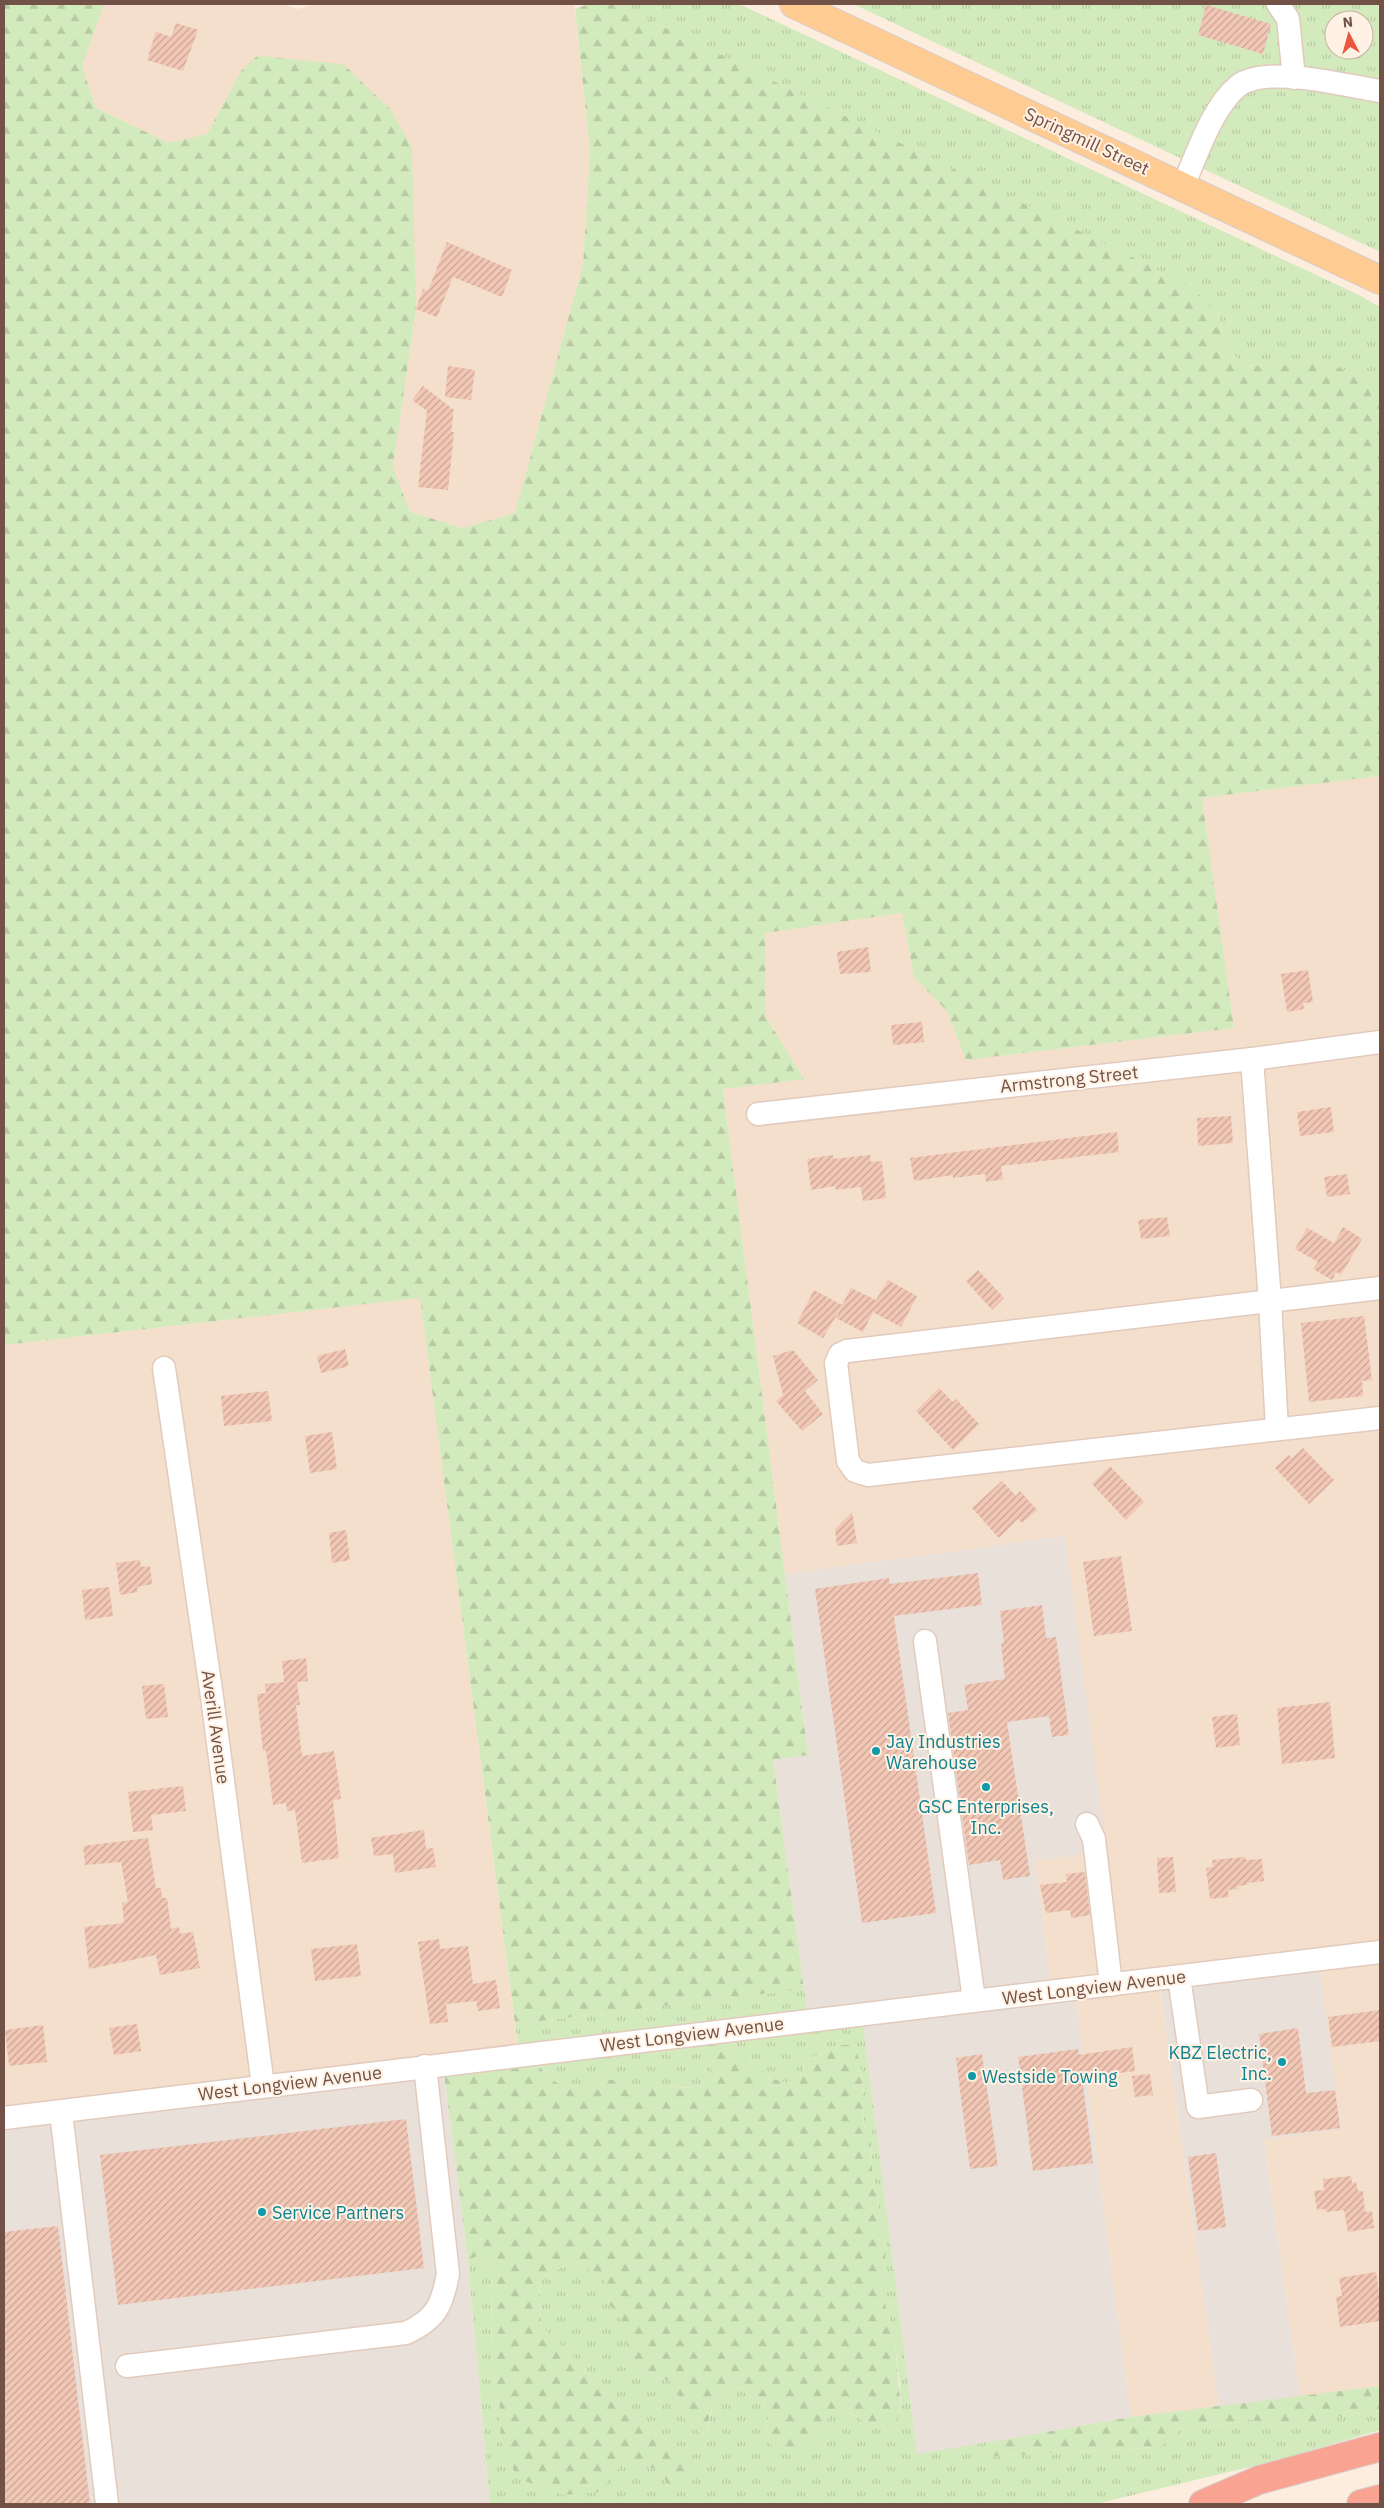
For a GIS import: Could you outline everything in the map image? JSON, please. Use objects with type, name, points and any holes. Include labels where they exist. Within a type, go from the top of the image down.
[{"type":"highway","points":[[1203,2504],[1260,2480],[1380,2447]]},
{"type":"highway","points":[[1223,2504],[1380,2466]]},
{"type":"highway","points":[[1361,2504],[1380,2499]]},
{"type":"main road","name":"Springmill Street","points":[[794,4],[1380,280]]},
{"type":"street","points":[[1278,4],[1288,19],[1294,78]]},
{"type":"street","points":[[1183,186],[1213,121],[1230,94],[1239,85],[1266,77],[1294,78],[1380,91]]},
{"type":"street","name":"Armstrong Street","points":[[758,1114],[1252,1059],[1380,1042]]},
{"type":"street","points":[[1252,1059],[1270,1301],[1277,1429]]},
{"type":"street","points":[[1380,1288],[847,1351],[840,1354],[836,1363],[848,1461],[855,1471],[868,1475],[1380,1418]]},
{"type":"street","name":"Averill Avenue","points":[[164,1368],[212,1697],[263,2086]]},
{"type":"street","points":[[926,1641],[974,2000]]},
{"type":"street","points":[[1087,1824],[1094,1839],[1111,1985]]},
{"type":"street","name":"West Longview Avenue","points":[[4,2118],[1380,1952]]},
{"type":"street","points":[[1180,1977],[1198,2107],[1251,2100]]},
{"type":"street","points":[[127,2366],[406,2333],[426,2324],[444,2298],[448,2274],[424,2066]]},
{"type":"street","points":[[61,2112],[107,2504]]},
{"type":"shaded area","points":[[104,4],[283,4],[298,9],[315,4],[574,4],[590,152],[583,264],[515,514],[463,528],[410,512],[393,467],[416,309],[241,71],[207,134],[169,143],[96,108],[82,66]]},
{"type":"shaded area","points":[[1380,776],[1380,2386],[1300,2397],[1264,2139],[1159,1982],[1219,2407],[1131,2417],[1075,1991],[1052,1993],[1035,1861],[1106,1851],[1065,1536],[785,1574],[723,1088],[804,1079],[766,1017],[765,933],[902,913],[914,977],[947,1011],[966,1060],[1234,1028],[1202,798]]},
{"type":"shaded area","points":[[420,1298],[520,2065],[4,2128],[4,1345]]},
{"type":"shaded area","points":[[1065,1536],[1107,1851],[1035,1861],[1052,1993],[1075,1991],[1131,2417],[917,2455],[863,2024],[807,2010],[773,1760],[808,1754],[785,1574]]},
{"type":"shaded area","points":[[1319,1962],[1341,2129],[1264,2140],[1300,2397],[1219,2407],[1159,1981]]},
{"type":"shaded area","points":[[444,2074],[468,2260],[490,2504],[4,2504],[4,2128]]},
{"type":"green space","points":[[4,4],[104,4],[82,66],[96,108],[169,143],[207,134],[241,71],[257,56],[343,64],[391,110],[412,148],[416,309],[393,467],[410,512],[463,528],[515,513],[583,264],[590,152],[575,9],[589,4],[617,4],[1193,287],[1219,317],[1225,346],[1246,366],[1329,363],[1380,386],[1380,776],[1202,798],[1234,1028],[966,1060],[947,1011],[914,977],[902,913],[765,933],[766,1017],[804,1079],[723,1089],[808,1755],[773,1760],[804,1989],[515,2024],[420,1298],[4,1345]]},
{"type":"green space","points":[[617,4],[739,4],[1361,296],[1380,307],[1380,386],[1329,363],[1246,366],[1225,346],[1219,316]]},
{"type":"green space","points":[[853,4],[1380,4],[1380,252]]},
{"type":"green space","points":[[804,1989],[807,2010],[518,2045],[515,2024]]},
{"type":"green space","points":[[863,2024],[917,2454],[989,2442],[985,2457],[1159,2447],[1179,2431],[1198,2423],[1225,2425],[1247,2419],[1272,2424],[1304,2426],[1329,2418],[1380,2410],[1380,2430],[1278,2460],[1096,2504],[490,2504],[468,2260],[480,2255],[492,2269],[491,2367],[501,2413],[500,2439],[613,2472],[629,2456],[657,2470],[673,2490],[690,2455],[623,2413],[583,2367],[541,2326],[539,2278],[575,2261],[603,2278],[609,2304],[621,2318],[628,2351],[640,2368],[678,2385],[679,2412],[705,2438],[715,2403],[737,2387],[763,2405],[770,2413],[764,2434],[811,2438],[821,2434],[824,2421],[836,2411],[850,2413],[870,2425],[895,2428],[901,2409],[900,2385],[895,2344],[881,2287],[886,2251],[872,2169],[871,2138],[864,2125],[862,2071],[838,2045],[807,2060],[801,2075],[786,2083],[771,2078],[763,2071],[751,2071],[716,2053],[709,2073],[699,2088],[664,2086],[645,2091],[622,2082],[598,2079],[586,2089],[577,2088],[552,2080],[536,2062]]},
{"type":"green space","points":[[838,2045],[852,2045],[857,2052],[862,2071],[864,2125],[871,2138],[872,2169],[886,2251],[881,2287],[895,2344],[901,2409],[895,2428],[870,2425],[850,2413],[837,2411],[824,2421],[821,2434],[811,2438],[804,2452],[775,2450],[764,2434],[770,2413],[763,2405],[737,2387],[721,2397],[713,2407],[706,2439],[679,2412],[678,2385],[640,2368],[628,2351],[621,2318],[609,2304],[603,2278],[575,2261],[539,2278],[541,2326],[583,2367],[623,2413],[690,2455],[685,2486],[673,2490],[657,2470],[629,2457],[598,2492],[563,2495],[517,2478],[500,2439],[501,2413],[491,2367],[492,2269],[480,2255],[468,2260],[444,2074],[536,2062],[552,2080],[577,2088],[586,2089],[598,2079],[628,2081],[645,2090],[657,2086],[699,2088],[709,2073],[716,2053],[735,2049],[742,2053],[751,2071],[763,2071],[771,2078],[786,2083],[801,2075],[807,2060]]},
{"type":"green space","points":[[1380,2386],[1380,2410],[1329,2418],[1304,2426],[1272,2424],[1247,2419],[1225,2425],[1198,2423],[1179,2431],[1159,2447],[985,2457],[989,2442],[1131,2417]]},
{"type":"building","points":[[1206,5],[1271,24],[1263,54],[1198,35]]},
{"type":"building","points":[[176,23],[198,30],[183,71],[147,60],[156,32],[171,37]]},
{"type":"building","points":[[447,242],[512,270],[502,297],[453,277],[437,317],[416,309],[423,289],[428,291]]},
{"type":"building","points":[[448,366],[475,370],[471,400],[445,397]]},
{"type":"building","points":[[423,386],[454,410],[451,432],[454,432],[448,490],[418,487],[427,411],[412,400]]},
{"type":"building","points":[[868,947],[871,972],[840,974],[837,952]]},
{"type":"building","points":[[1308,970],[1313,1002],[1303,1003],[1304,1009],[1287,1012],[1281,974]]},
{"type":"building","points":[[922,1022],[924,1042],[893,1045],[891,1025]]},
{"type":"building","points":[[1331,1107],[1334,1132],[1300,1136],[1297,1112]]},
{"type":"building","points":[[1231,1116],[1233,1143],[1198,1146],[1197,1118]]},
{"type":"building","points":[[1117,1132],[1119,1152],[1001,1166],[1003,1179],[986,1182],[985,1174],[953,1178],[953,1175],[914,1181],[910,1158]]},
{"type":"building","points":[[833,1155],[834,1159],[870,1155],[871,1162],[882,1161],[886,1198],[863,1201],[861,1187],[836,1190],[835,1186],[811,1190],[807,1159]]},
{"type":"building","points":[[1347,1174],[1350,1194],[1327,1197],[1324,1177]]},
{"type":"building","points":[[1167,1217],[1170,1236],[1141,1239],[1138,1220]]},
{"type":"building","points":[[1343,1227],[1362,1239],[1341,1275],[1336,1272],[1332,1280],[1313,1269],[1318,1262],[1295,1249],[1307,1228],[1334,1243]]},
{"type":"building","points":[[978,1270],[1004,1298],[992,1310],[966,1281]]},
{"type":"building","points":[[888,1280],[917,1296],[901,1327],[873,1312],[863,1332],[836,1318],[842,1306],[823,1338],[797,1323],[814,1290],[842,1305],[851,1288],[876,1300]]},
{"type":"building","points":[[1364,1316],[1372,1380],[1362,1381],[1363,1396],[1309,1402],[1301,1323]]},
{"type":"building","points":[[345,1349],[349,1366],[321,1373],[317,1356]]},
{"type":"building","points":[[793,1350],[818,1380],[805,1391],[823,1414],[802,1431],[776,1401],[783,1395],[773,1356]]},
{"type":"building","points":[[939,1388],[953,1402],[956,1399],[979,1424],[953,1450],[916,1411]]},
{"type":"building","points":[[268,1391],[272,1421],[224,1426],[221,1396]]},
{"type":"building","points":[[332,1432],[337,1469],[310,1473],[305,1436]]},
{"type":"building","points":[[1303,1448],[1334,1480],[1309,1504],[1275,1468],[1289,1455],[1292,1458]]},
{"type":"building","points":[[1110,1466],[1144,1502],[1126,1520],[1092,1484]]},
{"type":"building","points":[[1002,1481],[1016,1496],[1020,1491],[1037,1510],[1022,1523],[1018,1519],[999,1538],[972,1508]]},
{"type":"building","points":[[852,1512],[857,1543],[837,1546],[835,1529]]},
{"type":"building","points":[[346,1530],[350,1560],[332,1563],[329,1533]]},
{"type":"building","points":[[1121,1556],[1132,1631],[1094,1636],[1083,1562]]},
{"type":"building","points":[[140,1560],[141,1567],[150,1566],[152,1584],[137,1587],[138,1592],[120,1595],[116,1563]]},
{"type":"building","name":"Jay Industries Warehouse","points":[[978,1573],[982,1605],[894,1616],[936,1913],[862,1923],[815,1589],[889,1578],[890,1584]]},
{"type":"building","points":[[109,1587],[113,1616],[85,1620],[82,1590]]},
{"type":"building","name":"GSC Enterprises, Inc.","points":[[1042,1605],[1046,1638],[1056,1637],[1069,1735],[1052,1737],[1049,1716],[1007,1722],[1030,1876],[1003,1880],[1000,1860],[969,1865],[948,1713],[968,1710],[964,1685],[1005,1679],[1001,1644],[1004,1643],[1000,1611]]},
{"type":"building","points":[[306,1658],[308,1681],[297,1682],[300,1705],[296,1705],[302,1756],[334,1751],[341,1799],[333,1800],[339,1858],[302,1863],[295,1810],[287,1811],[286,1803],[273,1805],[266,1751],[263,1751],[257,1694],[266,1693],[265,1684],[284,1682],[282,1661]]},
{"type":"building","points":[[164,1684],[168,1717],[146,1719],[142,1686]]},
{"type":"building","points":[[1330,1702],[1335,1758],[1282,1764],[1277,1708]]},
{"type":"building","points":[[1237,1714],[1240,1745],[1216,1748],[1212,1717]]},
{"type":"building","points":[[183,1786],[186,1811],[151,1815],[153,1830],[133,1832],[128,1792]]},
{"type":"building","points":[[424,1830],[426,1849],[433,1848],[436,1867],[395,1873],[393,1854],[374,1856],[371,1838]]},
{"type":"building","points":[[148,1838],[156,1888],[161,1888],[162,1898],[167,1898],[171,1929],[179,1927],[180,1934],[193,1932],[200,1968],[160,1975],[156,1955],[89,1969],[84,1927],[124,1923],[122,1903],[128,1902],[121,1862],[85,1865],[83,1846]]},
{"type":"building","points":[[1173,1857],[1176,1892],[1159,1893],[1157,1858]]},
{"type":"building","points":[[1245,1857],[1246,1860],[1262,1859],[1264,1881],[1247,1883],[1247,1885],[1237,1886],[1238,1889],[1228,1890],[1229,1897],[1210,1899],[1206,1868],[1213,1867],[1212,1860]]},
{"type":"building","points":[[1085,1872],[1090,1915],[1071,1918],[1070,1910],[1046,1913],[1040,1885],[1067,1882],[1066,1874]]},
{"type":"building","points":[[439,1939],[440,1949],[468,1946],[473,1984],[496,1980],[500,2008],[478,2011],[476,2001],[446,2004],[448,2022],[430,2024],[418,1942]]},
{"type":"building","points":[[357,1944],[361,1976],[315,1981],[311,1949]]},
{"type":"building","points":[[1380,2010],[1380,2041],[1332,2047],[1328,2017]]},
{"type":"building","points":[[137,2024],[141,2051],[114,2055],[109,2028]]},
{"type":"building","points":[[43,2025],[47,2062],[9,2066],[5,2030]]},
{"type":"building","name":"KBZ Electric, Inc.","points":[[1298,2028],[1306,2093],[1335,2090],[1340,2128],[1272,2136],[1259,2034]]},
{"type":"building","points":[[1132,2047],[1135,2071],[1082,2078],[1093,2163],[1033,2171],[1018,2057],[1078,2049],[1079,2055]]},
{"type":"building","points":[[982,2054],[998,2166],[970,2169],[956,2058]]},
{"type":"building","points":[[1150,2074],[1153,2095],[1135,2097],[1132,2076]]},
{"type":"building","name":"Service Partners","points":[[406,2119],[424,2268],[118,2305],[100,2155]]},
{"type":"building","points":[[1216,2153],[1226,2227],[1198,2231],[1188,2157]]},
{"type":"building","points":[[1351,2176],[1352,2183],[1356,2182],[1358,2191],[1363,2191],[1365,2212],[1372,2211],[1374,2228],[1348,2232],[1344,2210],[1326,2212],[1326,2209],[1317,2210],[1314,2191],[1324,2190],[1323,2179]]},
{"type":"building","points":[[58,2226],[90,2504],[4,2504],[4,2232]]},
{"type":"building","points":[[1376,2272],[1380,2300],[1380,2321],[1340,2327],[1336,2297],[1342,2296],[1339,2278]]},
{"type":"place","name":"Jay Industries Warehouse","points":[[876,1751]]},
{"type":"place","name":"GSC Enterprises, Inc.","points":[[986,1787]]},
{"type":"place","name":"KBZ Electric, Inc.","points":[[1282,2062]]},
{"type":"place","name":"Westside Towing","points":[[972,2076]]},
{"type":"place","name":"Service Partners","points":[[262,2212]]}]
